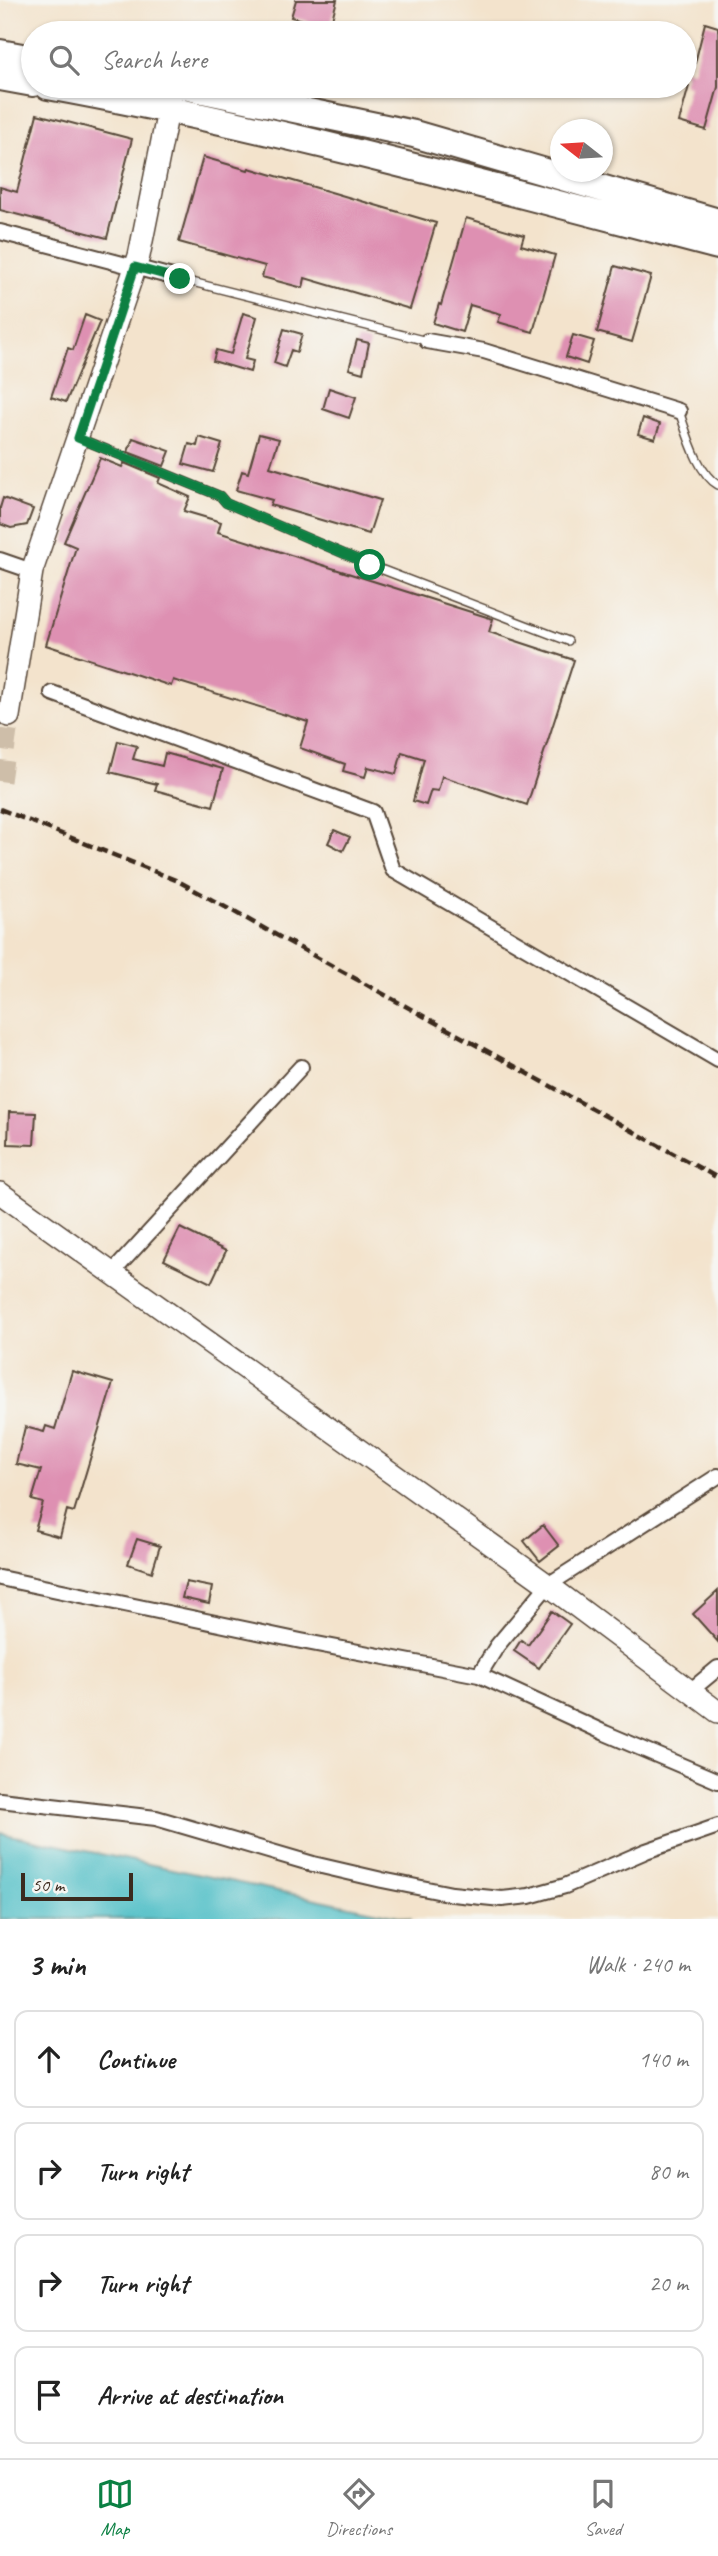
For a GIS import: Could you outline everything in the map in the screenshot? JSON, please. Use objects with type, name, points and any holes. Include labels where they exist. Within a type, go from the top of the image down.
[{"type":"highway","points":[[0,53],[21,57]]},
{"type":"highway","points":[[0,77],[21,81]]},
{"type":"highway","points":[[173,98],[394,162],[718,246]]},
{"type":"highway","points":[[242,98],[414,134],[718,222]]},
{"type":"street","points":[[9,716],[32,571],[135,267],[170,98]]},
{"type":"street","points":[[0,232],[180,279]]},
{"type":"street","points":[[427,341],[484,351],[679,411]]},
{"type":"street","points":[[0,560],[32,571]]},
{"type":"street","points":[[52,693],[373,811],[393,870],[718,1060]]},
{"type":"street","points":[[112,1273],[301,1067]]},
{"type":"street","points":[[0,1193],[548,1585],[718,1712]]},
{"type":"street","points":[[479,1675],[496,1646],[548,1585],[718,1476]]},
{"type":"street","points":[[0,1578],[479,1675],[718,1781]]},
{"type":"street","points":[[690,1692],[718,1668]]},
{"type":"street","points":[[0,1800],[156,1818],[313,1864],[382,1881],[452,1895],[502,1899],[529,1896],[565,1886],[646,1851],[718,1826]]},
{"type":"lane","points":[[180,279],[427,341]]},
{"type":"lane","points":[[679,411],[692,449],[710,480],[718,485]]},
{"type":"lane","points":[[78,438],[220,496],[226,503],[370,565],[568,641]]},
{"type":"water","points":[[0,1833],[412,1919],[0,1919]]},
{"type":"building","points":[[296,0],[337,0],[332,21],[307,21],[291,17]]},
{"type":"building","points":[[705,23],[718,27],[718,87],[706,130],[679,122],[686,98],[697,98],[697,55]]},
{"type":"building","points":[[37,114],[132,139],[107,238],[0,210],[0,187],[17,192]]},
{"type":"building","points":[[203,157],[436,223],[410,309],[305,278],[303,288],[262,277],[265,266],[179,242]]},
{"type":"building","points":[[466,218],[524,235],[521,245],[555,255],[533,332],[498,322],[501,314],[470,305],[462,332],[433,323],[439,304],[441,305]]},
{"type":"building","points":[[615,266],[651,276],[632,342],[597,332]]},
{"type":"building","points":[[243,313],[257,317],[245,359],[253,361],[250,372],[213,361],[216,350],[231,354]]},
{"type":"building","points":[[85,315],[100,321],[66,402],[51,397],[68,348],[73,350]]},
{"type":"building","points":[[284,329],[302,334],[297,352],[291,350],[285,367],[274,363]]},
{"type":"building","points":[[573,335],[594,341],[587,364],[566,357]]},
{"type":"building","points":[[357,340],[369,343],[363,373],[349,369]]},
{"type":"building","points":[[329,388],[356,397],[349,418],[323,409]]},
{"type":"building","points":[[643,418],[660,424],[655,439],[638,434]]},
{"type":"building","points":[[259,434],[279,439],[270,467],[380,500],[369,534],[270,505],[272,500],[236,490],[242,471],[248,473]]},
{"type":"building","points":[[199,437],[222,444],[213,472],[183,464],[189,444],[197,446]]},
{"type":"building","points":[[133,438],[170,451],[164,466],[128,452]]},
{"type":"building","points":[[100,458],[122,467],[124,463],[160,478],[158,483],[190,497],[184,511],[221,522],[218,532],[493,619],[489,632],[574,660],[527,805],[442,776],[438,791],[431,790],[426,805],[413,801],[424,759],[402,752],[396,774],[368,767],[365,777],[343,771],[345,764],[300,748],[308,722],[173,680],[171,686],[46,645],[76,547],[64,542]]},
{"type":"building","points":[[3,498],[33,509],[27,525],[11,528],[0,524]]},
{"type":"building","points":[[118,741],[137,746],[133,759],[162,766],[165,753],[223,769],[213,806],[155,790],[157,784],[110,772]]},
{"type":"building","points":[[334,830],[350,837],[343,851],[328,843]]},
{"type":"building","points":[[9,1112],[36,1113],[34,1145],[8,1144]]},
{"type":"building","points":[[180,1228],[226,1251],[211,1283],[164,1260]]},
{"type":"building","points":[[72,1371],[113,1383],[74,1512],[67,1510],[60,1537],[35,1530],[43,1503],[32,1500],[41,1470],[16,1464],[25,1427],[44,1432],[46,1426],[55,1429]]},
{"type":"building","points":[[543,1525],[559,1546],[540,1561],[524,1541]]},
{"type":"building","points":[[137,1539],[160,1546],[152,1572],[128,1564]]},
{"type":"building","points":[[186,1582],[212,1587],[209,1604],[182,1598]]},
{"type":"building","points":[[718,1591],[718,1642],[693,1614]]},
{"type":"building","points":[[552,1611],[570,1624],[539,1668],[514,1651],[521,1640],[528,1645]]},
{"type":"tunnel","points":[[0,781],[9,716]]},
{"type":"railway","points":[[0,809],[178,881],[718,1178]]},
{"type":"route","points":[[180,279],[135,267],[78,438],[220,496],[226,503],[370,565]]}]
